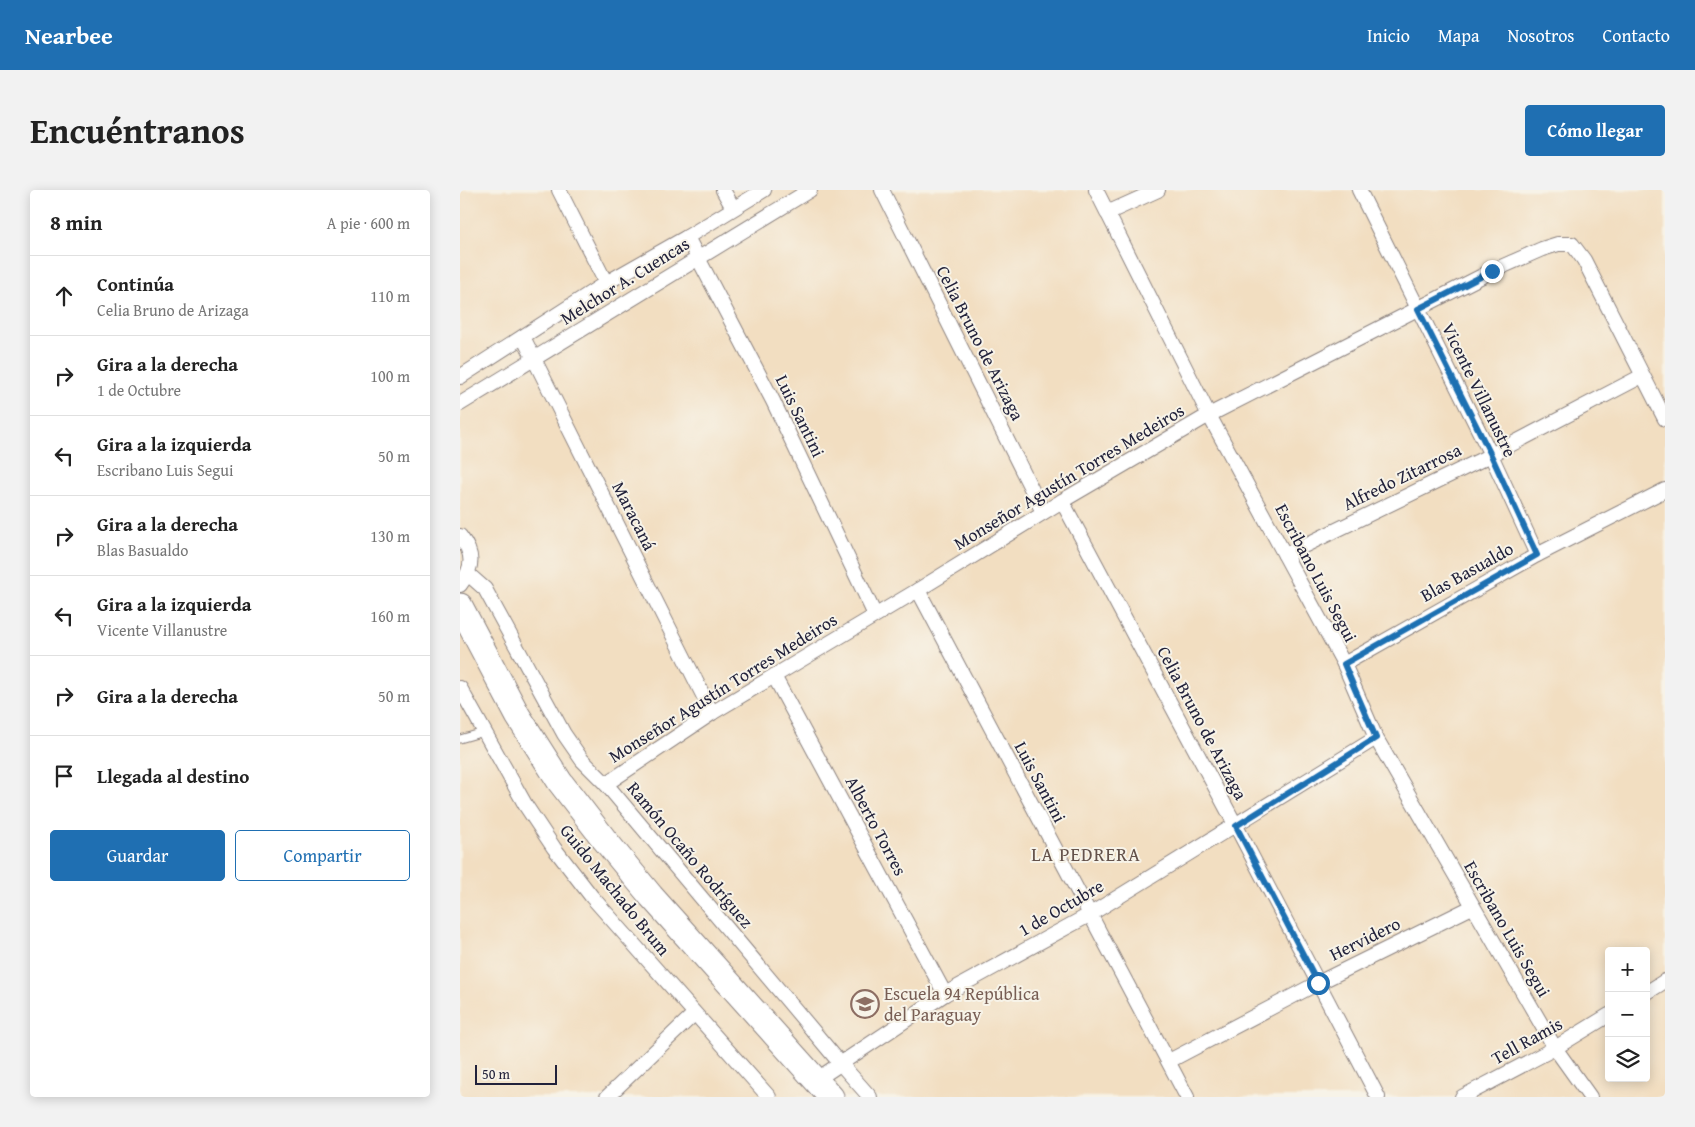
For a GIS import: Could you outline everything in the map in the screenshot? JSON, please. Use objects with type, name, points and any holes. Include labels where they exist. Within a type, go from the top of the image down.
[{"type":"highway","points":[[460,606],[518,716],[560,782],[651,896],[823,1089]]},
{"type":"street","points":[[559,190],[606,283]]},
{"type":"street","points":[[723,190],[733,208]]},
{"type":"street","name":"Melchor A. Cuencas","points":[[460,377],[606,283],[764,190]]},
{"type":"street","name":"Melchor A. Cuencas","points":[[460,404],[810,190]]},
{"type":"street","name":"Celia Bruno de Arizaga","points":[[882,190],[1044,512]]},
{"type":"street","name":"Escribano Luis Segui","points":[[1096,190],[1209,415],[1344,664],[1376,738],[1555,1048],[1590,1097]]},
{"type":"street","points":[[1107,213],[1158,190]]},
{"type":"street","name":"Vicente Villanustre","points":[[1359,190],[1491,455],[1537,555]]},
{"type":"street","name":"Luis Santini","points":[[687,237],[772,401],[875,615]]},
{"type":"street","name":"Monseñor Agustín Torres Medeiros","points":[[606,784],[712,713],[918,590],[1062,501],[1209,415],[1492,271],[1542,248],[1558,244],[1572,244],[1584,260],[1642,376]]},
{"type":"street","name":"Maracaná","points":[[523,337],[712,713]]},
{"type":"street","points":[[1642,376],[1665,418]]},
{"type":"street","name":"Alfredo Zitarrosa","points":[[1285,555],[1491,455],[1642,376]]},
{"type":"street","name":"Blas Basualdo","points":[[1344,664],[1537,555],[1665,490]]},
{"type":"street","name":"Celia Bruno de Arizaga","points":[[1062,501],[1378,1097]]},
{"type":"street","points":[[460,536],[468,546],[471,562],[464,580]]},
{"type":"street","name":"Ramón Ocaño Rodríguez","points":[[464,580],[485,589],[564,734],[582,760],[606,784],[870,1097]]},
{"type":"street","name":"Luis Santini","points":[[918,590],[1187,1097]]},
{"type":"street","name":"Alberto Torres","points":[[774,676],[945,994]]},
{"type":"street","name":"Guido Machado Brum","points":[[460,688],[526,806],[554,848],[592,897],[769,1097]]},
{"type":"street","name":"1 de Octubre","points":[[823,1089],[840,1063],[945,994],[1089,915],[1376,738]]},
{"type":"street","name":"Hervidero","points":[[1169,1061],[1318,983],[1472,907]]},
{"type":"street","points":[[1650,990],[1665,981]]},
{"type":"street","points":[[607,1097],[694,1014]]},
{"type":"street","name":"Tell Ramis","points":[[1462,1097],[1555,1048],[1605,1017]]},
{"type":"lane","points":[[460,739],[484,732]]},
{"type":"place","name":"Escuela 94 República del Paraguay","points":[[865,1004]]},
{"type":"district","name":"LA PEDRERA","points":[[1086,854]]},
{"type":"route","points":[[1318,983],[1236,826],[1376,738],[1344,664],[1537,555],[1491,455],[1418,309],[1492,271]]}]
